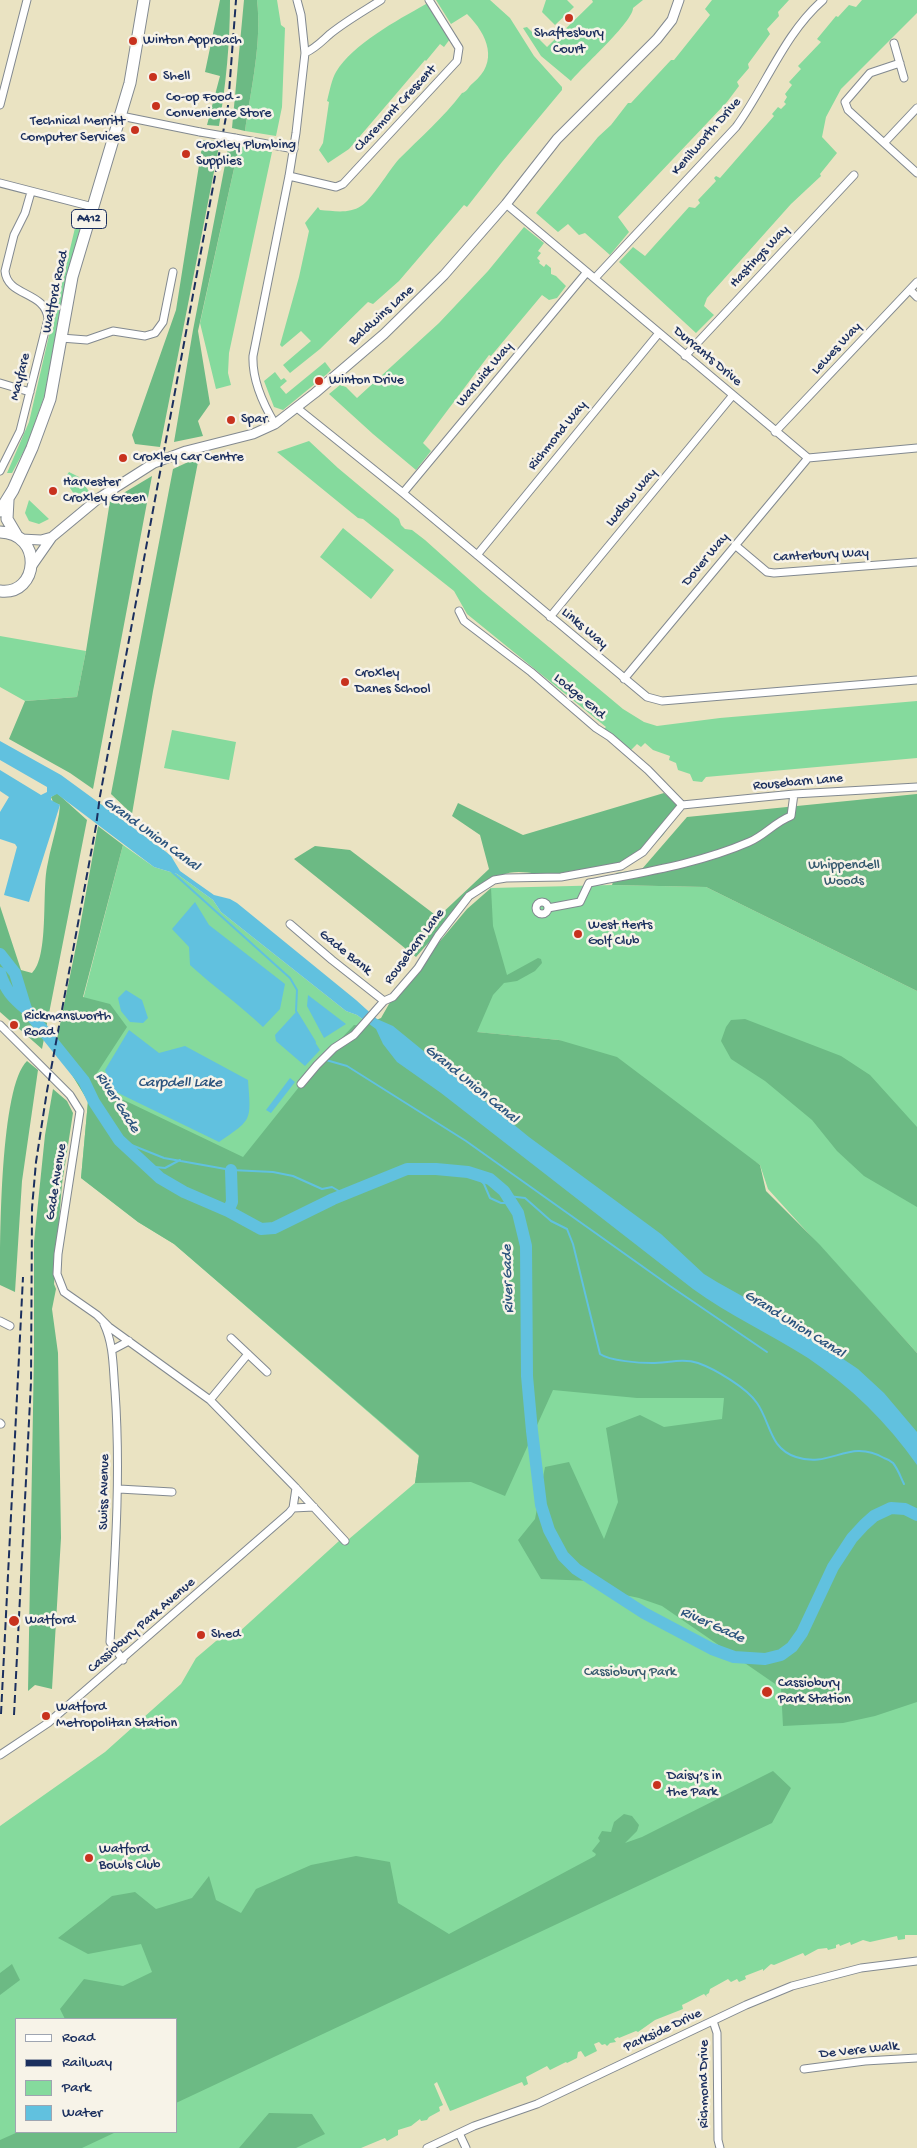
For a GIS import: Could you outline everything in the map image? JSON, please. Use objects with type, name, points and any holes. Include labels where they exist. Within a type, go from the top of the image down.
[{"type":"main road","name":"Watford Road","points":[[0,512],[8,500],[32,448],[46,412],[53,386],[72,277],[121,116],[135,61],[144,0]]},
{"type":"main road","points":[[2,594],[21,585],[31,567],[30,551],[7,518],[8,500]]},
{"type":"main road","points":[[0,532],[19,537]]},
{"type":"street","points":[[0,106],[27,0]]},
{"type":"street","points":[[275,424],[254,373],[252,356],[294,149],[305,53],[301,15],[297,0]]},
{"type":"street","points":[[305,53],[318,47],[330,34],[381,0]]},
{"type":"street","name":"Claremont Crescent","points":[[289,176],[336,187],[343,184],[457,61],[459,48],[429,0]]},
{"type":"street","name":"Baldwins Lane","points":[[31,567],[52,537],[99,498],[154,463],[186,451],[246,437],[275,424],[297,408],[384,334],[444,276],[506,204],[557,139],[657,39],[672,20],[679,0]]},
{"type":"street","name":"Kenilworth Drive","points":[[595,278],[736,127],[754,102],[782,50],[823,0]]},
{"type":"street","points":[[894,43],[904,78]]},
{"type":"street","points":[[900,63],[870,74],[845,102],[848,110],[917,173]]},
{"type":"street","points":[[884,143],[917,108]]},
{"type":"street","points":[[121,116],[294,149]]},
{"type":"street","name":"Hastings Way","points":[[685,356],[854,175]]},
{"type":"street","points":[[0,183],[93,207]]},
{"type":"street","name":"Mayfare","points":[[0,471],[20,430],[48,319],[47,312],[36,298],[10,284],[5,271],[14,234],[26,213],[31,192]]},
{"type":"street","name":"Durrants Drive","points":[[506,204],[808,458]]},
{"type":"street","points":[[61,338],[87,340],[113,331],[145,336],[155,333],[164,322],[173,272]]},
{"type":"street","name":"Warwick Way","points":[[403,493],[587,272]]},
{"type":"street","name":"Lewes Way","points":[[776,432],[917,282]]},
{"type":"street","points":[[910,290],[917,297]]},
{"type":"street","name":"Richmond Way","points":[[477,555],[659,334]]},
{"type":"street","points":[[0,383],[30,392]]},
{"type":"street","name":"Ludlow Way","points":[[550,617],[733,395]]},
{"type":"street","name":"Links Way","points":[[297,408],[403,493],[647,697],[662,701],[917,680]]},
{"type":"street","points":[[808,458],[917,448]]},
{"type":"street","name":"Dover Way","points":[[624,679],[808,458]]},
{"type":"street","points":[[19,537],[40,540],[52,537]]},
{"type":"street","name":"Canterbury Way","points":[[736,545],[767,572],[774,573],[917,562]]},
{"type":"street","name":"Lodge End","points":[[459,611],[464,622],[531,672],[648,770],[682,805]]},
{"type":"street","name":"Rousebarn Lane","points":[[301,1084],[319,1062],[334,1048],[354,1035],[384,1001],[393,997],[418,968],[438,936],[469,896],[494,880],[561,877],[621,866],[643,852],[682,805],[794,794],[917,787]]},
{"type":"street","points":[[548,908],[580,902],[589,883],[680,865],[714,856],[752,841],[783,819],[791,816],[794,794]]},
{"type":"street","name":"Gade Bank","points":[[290,924],[384,1001]]},
{"type":"street","name":"Gade Avenue","points":[[0,1025],[70,1094],[79,1107],[81,1114],[58,1254],[57,1274],[64,1292],[210,1400],[345,1541]]},
{"type":"street","points":[[0,1322],[10,1326]]},
{"type":"street","name":"Swiss Avenue","points":[[103,1322],[109,1335],[112,1350],[118,1428],[119,1489],[110,1642],[123,1660]]},
{"type":"street","points":[[231,1338],[267,1372]]},
{"type":"street","points":[[112,1350],[128,1341]]},
{"type":"street","points":[[210,1400],[248,1354]]},
{"type":"street","points":[[296,1488],[293,1508],[314,1507]]},
{"type":"street","points":[[119,1489],[172,1492]]},
{"type":"street","name":"Cassiobury Park Avenue","points":[[0,1755],[48,1723],[123,1660],[293,1508]]},
{"type":"street","name":"Parkside Drive","points":[[427,2148],[489,2120],[523,2111],[770,1995],[812,1979],[861,1968],[917,1961]]},
{"type":"street","name":"Richmond Drive","points":[[713,2021],[717,2033],[718,2140],[720,2148]]},
{"type":"street","name":"De Vere Walk","points":[[804,2069],[865,2061],[917,2058]]},
{"type":"street","points":[[459,2133],[466,2148]]},
{"type":"green space","points":[[220,0],[230,0],[227,63],[219,126],[207,125],[220,76],[205,72]]},
{"type":"green space","points":[[244,0],[257,0],[258,16],[257,49],[245,131],[232,128]]},
{"type":"green space","points":[[257,0],[277,0],[281,25],[285,28],[282,107],[276,136],[245,131],[257,49]]},
{"type":"green space","points":[[436,0],[490,0],[510,18],[534,56],[562,87],[562,90],[467,207],[464,205],[399,281],[373,304],[368,302],[320,349],[290,373],[283,365],[311,341],[301,331],[282,347],[280,345],[299,277],[309,231],[305,223],[318,207],[320,210],[346,211],[356,209],[365,203],[399,159],[481,75],[486,66],[488,49],[474,22],[467,14],[451,24]]},
{"type":"green space","points":[[546,0],[567,0],[574,7],[555,25],[542,12]]},
{"type":"green space","points":[[592,0],[643,0],[633,8],[631,15],[616,34],[571,81],[541,56],[523,28],[527,27],[547,47],[593,2]]},
{"type":"green space","points":[[712,0],[789,0],[778,12],[779,16],[767,29],[770,34],[748,64],[749,68],[737,82],[739,86],[727,102],[618,217],[629,232],[610,255],[585,233],[579,235],[568,224],[558,232],[536,213],[628,103],[631,103],[671,60],[674,60],[710,15],[705,9]]},
{"type":"green space","points":[[862,0],[917,0],[917,13],[841,89],[826,117],[822,137],[837,153],[820,174],[821,176],[791,204],[707,298],[704,306],[714,315],[696,333],[619,262],[633,247],[645,256],[689,207],[695,208],[700,203],[698,200],[716,181],[714,178],[716,176],[720,178],[774,116],[772,114],[778,107],[781,109],[786,104],[784,102],[787,97],[785,94],[792,85],[789,82],[801,69],[798,66],[821,42],[817,39],[836,16],[838,17],[849,5],[856,7]]},
{"type":"green space","points":[[428,4],[450,39],[444,47],[440,44],[425,60],[349,149],[328,163],[319,150],[323,143],[329,102],[327,101],[336,72],[353,52],[364,43]]},
{"type":"green space","points":[[203,140],[220,141],[160,447],[135,444],[132,435],[176,310]]},
{"type":"green space","points":[[229,144],[239,146],[198,331],[210,404],[198,421],[203,436],[174,442],[193,330]]},
{"type":"green space","points":[[239,146],[272,152],[229,353],[228,373],[231,385],[216,389],[200,323]]},
{"type":"green space","points":[[79,211],[83,216],[59,315],[45,394],[27,445],[12,473],[7,473],[29,422],[53,318],[53,309],[61,287]]},
{"type":"green space","points":[[524,227],[544,243],[538,251],[541,253],[537,258],[540,261],[539,263],[544,267],[546,264],[551,268],[551,274],[556,276],[566,286],[557,298],[549,300],[542,295],[491,356],[489,355],[423,443],[431,451],[416,470],[329,394],[340,385],[346,387],[357,398],[439,323],[488,271]]},
{"type":"green space","points":[[325,362],[331,370],[327,374],[283,410],[274,407],[264,381],[275,372],[281,380],[284,378],[287,381],[280,387],[286,394]]},
{"type":"green space","points":[[309,441],[399,519],[405,529],[412,530],[425,540],[483,592],[623,709],[644,722],[657,726],[720,718],[917,701],[917,758],[706,777],[702,782],[693,781],[690,774],[678,770],[676,763],[669,760],[670,756],[653,750],[645,743],[641,747],[637,744],[631,750],[604,729],[606,727],[467,614],[454,591],[363,519],[358,518],[277,452]]},
{"type":"green space","points":[[199,457],[153,691],[132,814],[111,794],[173,469]]},
{"type":"green space","points":[[69,472],[79,477],[90,493],[78,500],[64,479]]},
{"type":"green space","points":[[152,476],[93,789],[70,773],[9,739],[25,701],[77,697],[110,501]]},
{"type":"green space","points":[[29,500],[49,519],[39,524],[29,521],[25,513]]},
{"type":"green space","points":[[343,528],[394,570],[371,599],[320,557]]},
{"type":"green space","points":[[0,636],[86,651],[77,697],[25,701],[0,687]]},
{"type":"green space","points":[[172,730],[236,742],[229,780],[164,768]]},
{"type":"green space","points":[[57,793],[87,820],[42,1049],[0,1012],[0,906],[21,970],[32,973],[41,953],[43,939],[47,867],[60,805],[53,802],[51,797]]},
{"type":"green space","points":[[664,793],[677,804],[676,814],[668,828],[647,850],[618,863],[587,871],[557,875],[521,872],[507,873],[491,882],[460,910],[416,957],[294,859],[315,846],[350,850],[438,917],[489,869],[480,835],[452,816],[458,803],[523,835]]},
{"type":"green space","name":"Whippendell Woods","points":[[917,794],[917,991],[706,887],[612,885],[616,873],[642,869],[687,817]]},
{"type":"green space","points":[[98,826],[123,845],[83,997],[110,1004],[127,1027],[97,1073],[105,1091],[243,1157],[319,1062],[354,1025],[362,1026],[381,1018],[393,997],[467,909],[491,888],[493,926],[507,975],[538,958],[541,959],[542,963],[535,971],[517,981],[504,983],[493,995],[477,1032],[559,1040],[617,1057],[760,1165],[766,1191],[820,1245],[917,1353],[917,1702],[875,1716],[843,1723],[783,1726],[781,1688],[662,1606],[639,1598],[611,1592],[593,1581],[541,1579],[518,1540],[535,1519],[545,1467],[569,1462],[604,1539],[618,1502],[606,1428],[640,1415],[664,1427],[722,1419],[724,1398],[637,1398],[553,1390],[505,1496],[471,1482],[415,1483],[419,1455],[174,1244],[138,1222],[81,1178],[88,1101],[66,1065],[67,1058],[56,1044]]},
{"type":"green space","name":"Cassiobury Park","points":[[123,845],[154,867],[177,874],[213,900],[221,912],[346,1011],[357,1015],[376,1029],[917,1465],[917,1935],[905,1935],[905,1939],[898,1940],[897,1936],[870,1942],[863,1940],[851,1945],[850,1942],[840,1946],[839,1944],[836,1945],[836,1948],[828,1950],[827,1948],[818,1949],[805,1956],[803,1953],[774,1965],[771,1964],[763,1971],[763,1969],[745,1976],[746,1979],[739,1982],[737,1979],[731,1982],[728,1979],[710,1989],[706,1995],[707,1997],[704,1994],[682,2005],[683,2009],[655,2020],[638,2032],[618,2037],[614,2039],[616,2042],[610,2043],[607,2046],[599,2042],[594,2044],[597,2051],[585,2057],[581,2051],[578,2052],[577,2058],[550,2070],[547,2066],[526,2077],[528,2084],[524,2086],[522,2082],[450,2111],[437,2082],[434,2084],[443,2105],[439,2107],[440,2111],[427,2120],[421,2121],[420,2119],[411,2126],[398,2130],[398,2135],[387,2141],[385,2138],[361,2148],[0,2148],[0,1826],[105,1752],[181,1684],[196,1658],[216,1641],[239,1632],[339,1541],[349,1539],[415,1483],[419,1456],[174,1244],[138,1222],[81,1178],[88,1101],[66,1065]]},
{"type":"green space","name":"West Herts Golf Club","points":[[612,885],[706,887],[917,991],[917,1353],[768,1189],[760,1165],[559,1040],[476,1032],[491,888]]},
{"type":"green space","points":[[745,1019],[841,1056],[870,1075],[917,1127],[917,1207],[864,1176],[837,1151],[812,1120],[765,1081],[731,1059],[721,1041],[726,1027],[731,1020]]},
{"type":"green space","points":[[27,1061],[38,1070],[22,1181],[15,1292],[0,1285],[1,1201],[11,1100],[18,1076]]},
{"type":"green space","points":[[53,1089],[67,1101],[73,1113],[62,1184],[54,1284],[56,1289],[52,1309],[58,1353],[61,1538],[52,1689],[35,1685],[28,1691],[34,1242],[45,1135]]},
{"type":"green space","points":[[773,1771],[791,1788],[772,1823],[178,2102],[178,2018],[64,2018],[60,2009],[84,1979],[123,1986],[152,1972],[141,1944],[88,1954],[58,1938],[112,1896],[135,1892],[156,1909],[192,1898],[209,1876],[216,1900],[241,1913],[256,1889],[311,1865],[356,1856],[390,1862],[398,1903],[449,1934],[595,1856],[596,1854],[592,1851],[600,1841],[598,1838],[602,1831],[611,1832],[614,1822],[624,1814],[632,1816],[639,1825],[637,1831],[625,1843],[642,1837]]},
{"type":"green space","points":[[12,1964],[20,1980],[0,1995],[0,1973]]},
{"type":"green space","points":[[269,2113],[312,2114],[325,2134],[296,2148],[239,2148]]},
{"type":"green space","points":[[16,2133],[114,2133],[82,2148],[0,2148],[0,2140]]},
{"type":"water","points":[[0,741],[61,775],[165,851],[171,856],[180,871],[214,895],[237,903],[377,1019],[393,1026],[529,1137],[661,1234],[704,1274],[785,1320],[858,1369],[884,1393],[917,1432],[917,1465],[881,1420],[824,1369],[693,1289],[441,1093],[397,1062],[383,1044],[376,1029],[357,1015],[346,1011],[221,912],[213,900],[177,874],[154,867],[57,794],[51,797],[51,800],[60,805],[29,902],[4,895],[17,847],[15,844],[0,839],[0,812],[9,797],[0,791],[0,770],[41,795],[47,792],[47,787],[0,760]]},
{"type":"water","points":[[195,902],[209,925],[285,984],[280,1009],[263,1027],[190,965],[189,947],[172,929]]},
{"type":"water","points":[[126,990],[142,1000],[148,1018],[143,1023],[130,1022],[121,1011],[118,998]]},
{"type":"water","points":[[308,995],[346,1024],[324,1038],[307,1006]]},
{"type":"water","points":[[296,1012],[320,1050],[305,1066],[276,1041],[275,1035]]},
{"type":"water","name":"Carpdell Lake","points":[[129,1030],[159,1053],[185,1046],[248,1080],[250,1104],[244,1123],[219,1142],[112,1090],[105,1070]]},
{"type":"water","points":[[290,1078],[295,1082],[271,1113],[266,1110]]},
{"type":"waterway","points":[[172,872],[290,978],[297,990],[296,1011],[315,1042]]},
{"type":"waterway","name":"River Gade","points":[[0,954],[15,973],[26,1009],[84,1081],[94,1102],[119,1140],[160,1178],[184,1192],[228,1211],[261,1229],[274,1228],[333,1199],[407,1169],[468,1172],[490,1179],[504,1191],[518,1213],[526,1246],[527,1376],[541,1505],[549,1530],[563,1556],[576,1569],[644,1613],[712,1649],[734,1657],[765,1659],[781,1655],[792,1647],[802,1633],[833,1567],[852,1538],[864,1525],[874,1516],[891,1508],[905,1509],[917,1515]]},
{"type":"waterway","points":[[0,973],[10,993],[26,1009]]},
{"type":"waterway","points":[[326,1060],[347,1066],[466,1141],[670,1286],[767,1352]]},
{"type":"waterway","points":[[119,1140],[164,1158],[231,1170],[273,1172],[293,1176],[322,1189],[332,1187],[344,1194]]},
{"type":"waterway","points":[[146,1166],[165,1168],[180,1160]]},
{"type":"waterway","points":[[228,1211],[232,1202],[231,1170]]},
{"type":"waterway","points":[[476,1175],[484,1184],[490,1198],[501,1203],[512,1203]]},
{"type":"waterway","points":[[508,1196],[525,1198],[551,1221],[567,1229],[573,1244],[600,1354],[618,1360],[633,1362],[687,1361],[698,1363],[722,1374],[752,1397],[762,1411],[775,1441],[787,1453],[808,1460],[850,1452],[871,1453],[888,1459],[893,1463],[904,1484]]},
{"type":"railway","points":[[14,1715],[31,1382],[32,1208],[36,1162],[100,796],[228,106],[236,0]]},
{"type":"railway","points":[[1,1714],[23,1277]]},
{"type":"place","name":"Shaftesbury Court","points":[[569,18]]},
{"type":"place","name":"Winton Approach","points":[[133,41]]},
{"type":"place","name":"Shell","points":[[153,77]]},
{"type":"place","name":"Co-op Food - Convenience Store","points":[[156,106]]},
{"type":"place","name":"Technical Merritt Computer Services","points":[[135,130]]},
{"type":"place","name":"Croxley Plumbing Supplies","points":[[186,154]]},
{"type":"place","name":"Winton Drive","points":[[319,381]]},
{"type":"place","name":"Spar","points":[[231,420]]},
{"type":"place","name":"Croxley Car Centre","points":[[123,458]]},
{"type":"place","name":"Harvester Croxley Green","points":[[53,491]]},
{"type":"place","name":"Croxley Danes School","points":[[345,682]]},
{"type":"place","name":"West Herts Golf Club","points":[[578,934]]},
{"type":"place","name":"Rickmansworth Road","points":[[14,1025]]},
{"type":"place","name":"Watford","points":[[14,1621]]},
{"type":"place","name":"Shed","points":[[201,1635]]},
{"type":"place","name":"Cassiobury Park Station","points":[[767,1692]]},
{"type":"place","name":"Watford Metropolitan Station","points":[[46,1716]]},
{"type":"place","name":"Daisy’s in the Park","points":[[657,1785]]},
{"type":"place","name":"Watford Bowls Club","points":[[89,1858]]},
{"type":"water label","name":"Grand Union Canal","points":[[151,835]]},
{"type":"water label","name":"Grand Union Canal","points":[[471,1085]]},
{"type":"water label","name":"Grand Union Canal","points":[[794,1325]]}]
